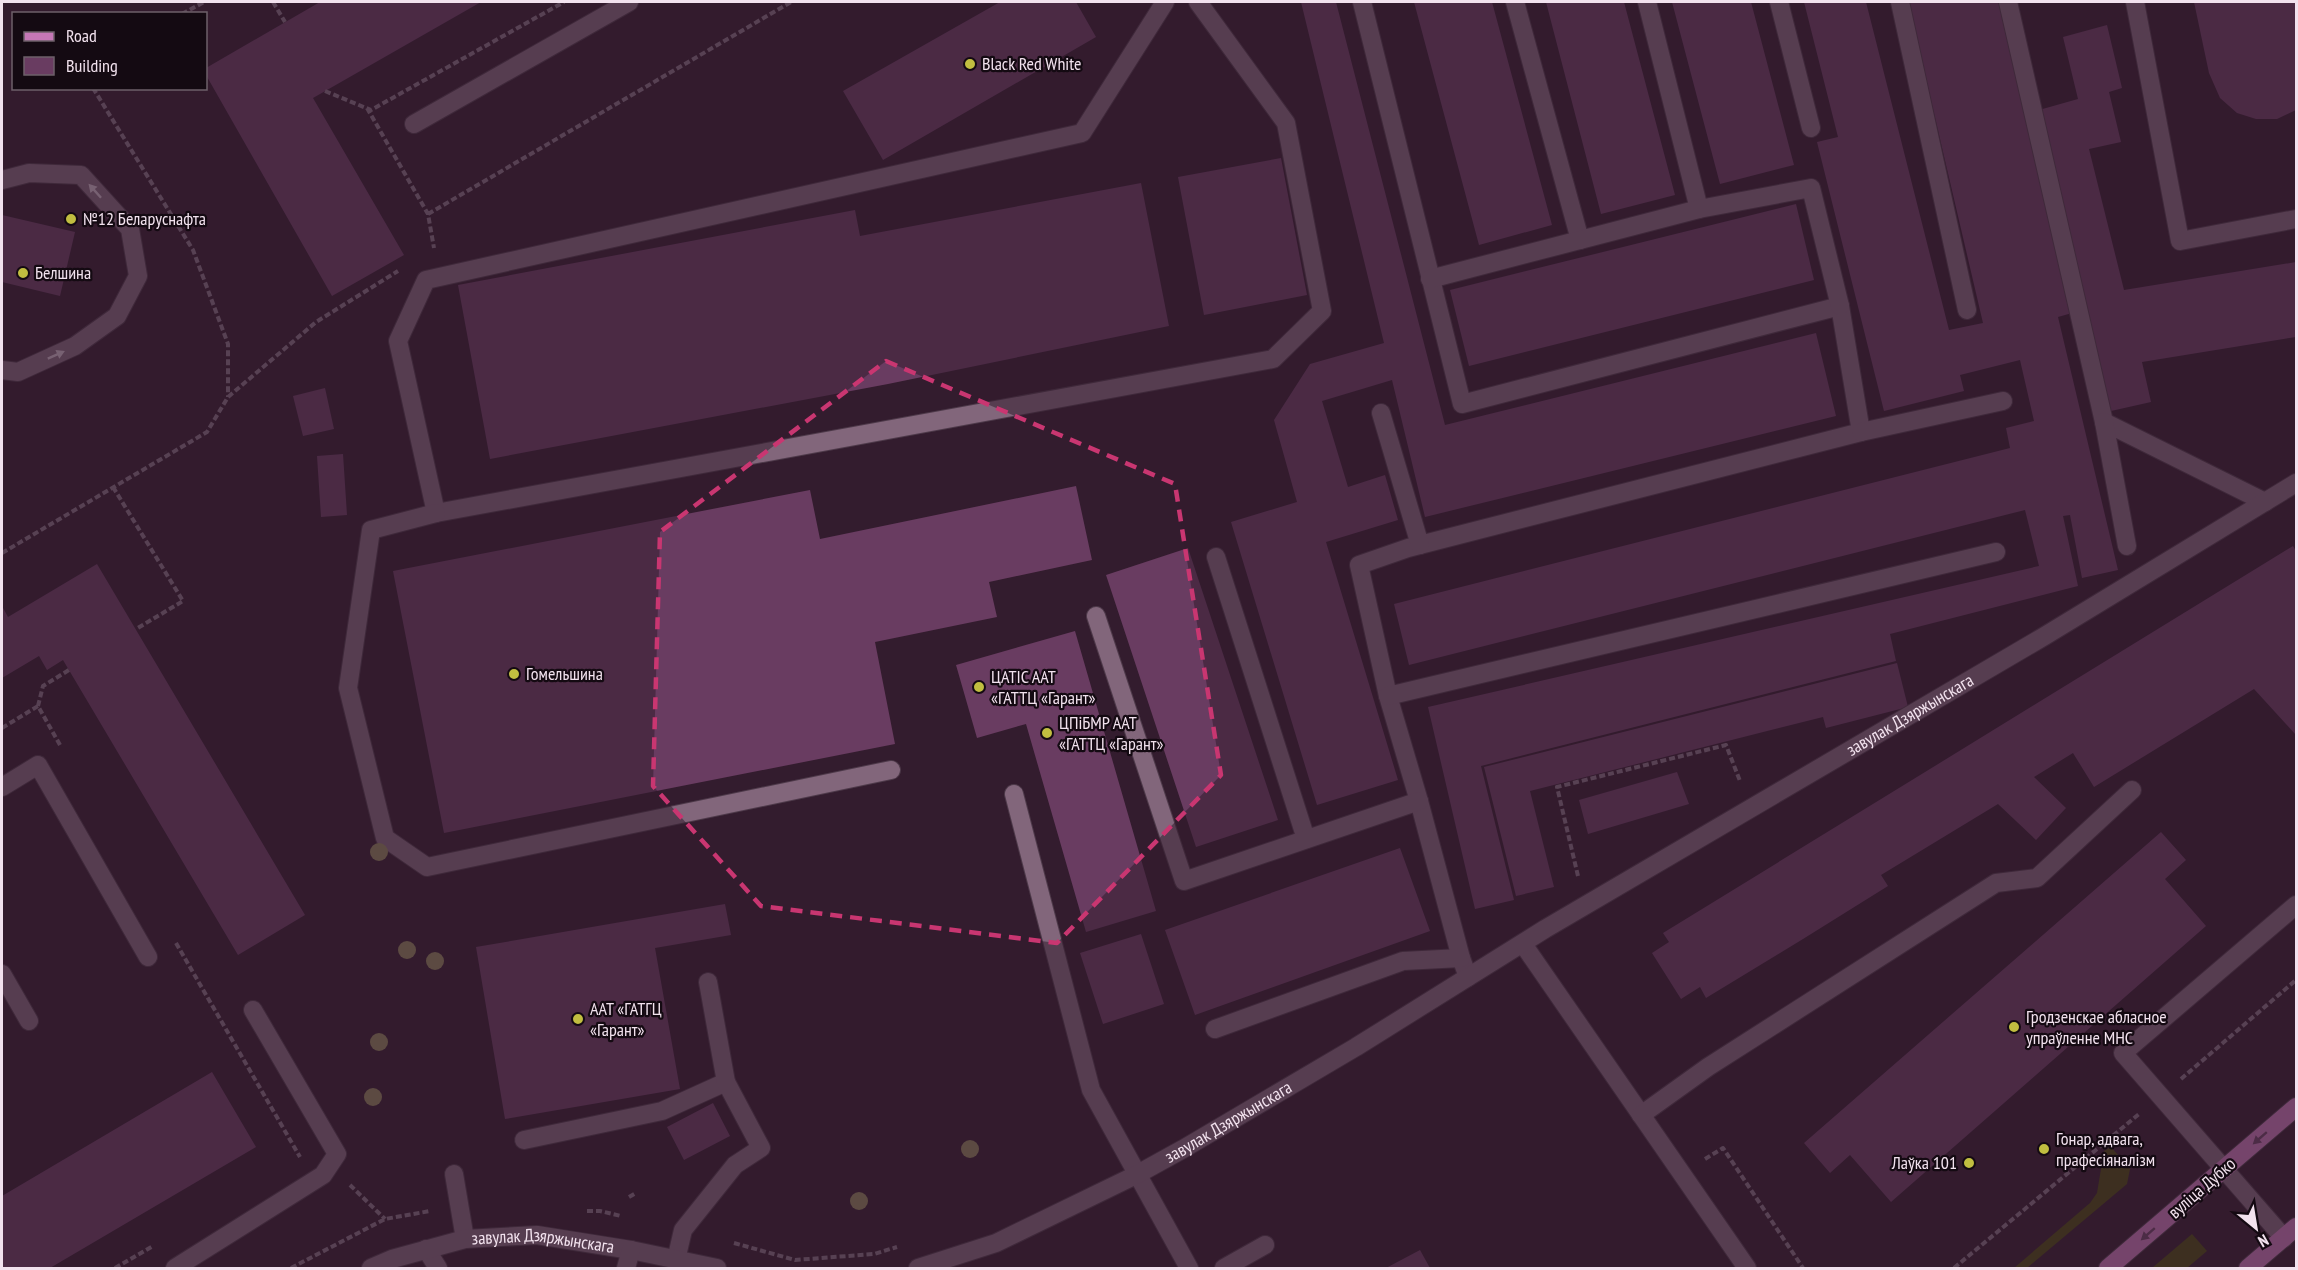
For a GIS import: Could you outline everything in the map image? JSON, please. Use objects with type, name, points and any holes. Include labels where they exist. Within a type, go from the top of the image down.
[{"type":"main road","name":"вуліца Дубко","points":[[2108,1269],[2296,1107]]},
{"type":"main road","points":[[2248,1269],[2290,1232]]},
{"type":"street","points":[[414,124],[629,2]]},
{"type":"street","points":[[436,513],[398,340],[426,279],[1082,133],[1165,2]]},
{"type":"street","points":[[891,770],[428,867],[385,838],[348,688],[371,530],[436,513],[1273,359],[1322,311],[1286,123],[1198,2]]},
{"type":"street","points":[[1362,2],[1462,404],[1840,306]]},
{"type":"street","points":[[1515,2],[1580,240]]},
{"type":"street","points":[[1647,2],[1699,209]]},
{"type":"street","points":[[1779,2],[1811,128]]},
{"type":"street","points":[[1900,2],[1967,310]]},
{"type":"street","points":[[2008,2],[2104,422],[2127,546]]},
{"type":"street","points":[[2135,2],[2180,241],[2296,219]]},
{"type":"street","points":[[2,180],[29,173],[81,175],[130,229],[138,276],[117,316],[75,346],[18,372],[2,370]]},
{"type":"street","points":[[1430,279],[1699,209],[1811,188],[1840,306],[1862,432]]},
{"type":"street","points":[[1468,977],[1388,696],[1359,565],[1420,545],[1862,432],[2003,401]]},
{"type":"street","points":[[1381,413],[1420,545]]},
{"type":"street","points":[[2104,422],[2265,502]]},
{"type":"street","name":"завулак Дзяржынскага","points":[[918,1269],[996,1243],[1136,1175],[1346,1053],[1585,906],[2043,637],[2296,483]]},
{"type":"street","points":[[1388,696],[1996,552]]},
{"type":"street","points":[[1216,557],[1306,839]]},
{"type":"street","points":[[1096,615],[1184,881],[1419,801]]},
{"type":"street","points":[[2,787],[38,765],[148,957]]},
{"type":"street","points":[[1641,1115],[1708,1067],[1996,883],[2037,878],[2132,790]]},
{"type":"street","points":[[1014,794],[1091,1090],[1189,1269]]},
{"type":"street","points":[[2290,1232],[2224,1169],[2122,1053],[2296,904]]},
{"type":"street","points":[[1523,944],[1747,1269]]},
{"type":"street","points":[[1215,1029],[1403,961],[1461,958]]},
{"type":"street","points":[[2,974],[29,1021]]},
{"type":"street","points":[[676,1260],[683,1230],[735,1165],[761,1148],[726,1082],[708,982]]},
{"type":"street","points":[[175,1269],[324,1175],[337,1154],[253,1010]]},
{"type":"street","points":[[524,1140],[662,1111],[726,1082]]},
{"type":"street","points":[[454,1173],[465,1239]]},
{"type":"street","name":"завулак Дзяржынскага","points":[[371,1269],[392,1259],[465,1239],[537,1235],[631,1250],[717,1269]]},
{"type":"street","points":[[1224,1269],[1264,1245]]},
{"type":"street","points":[[426,1250],[438,1269]]},
{"type":"street","points":[[626,1269],[631,1250]]},
{"type":"path","points":[[186,12],[204,2]]},
{"type":"path","points":[[273,2],[285,22]]},
{"type":"path","points":[[325,91],[371,110],[564,2]]},
{"type":"path","points":[[428,214],[791,2]]},
{"type":"path","points":[[94,90],[193,250],[228,344],[228,397]]},
{"type":"path","points":[[367,108],[428,214],[434,249],[425,254]]},
{"type":"path","points":[[2,553],[207,432],[228,397],[316,321],[406,266]]},
{"type":"path","points":[[113,488],[183,601],[136,629]]},
{"type":"path","points":[[61,747],[38,706],[43,686],[69,670]]},
{"type":"path","points":[[2,728],[38,706]]},
{"type":"path","points":[[1585,906],[1557,787],[1726,745],[1751,808]]},
{"type":"path","points":[[174,940],[301,1157],[291,1163]]},
{"type":"path","points":[[1954,1269],[2162,1096],[2296,980]]},
{"type":"path","points":[[629,1197],[636,1193]]},
{"type":"path","points":[[291,1269],[385,1219],[433,1210],[460,1210]]},
{"type":"path","points":[[577,1211],[600,1211],[631,1218]]},
{"type":"path","points":[[683,1230],[795,1260],[874,1254],[905,1245]]},
{"type":"path","points":[[116,1269],[154,1245]]},
{"type":"highlighted area","points":[[886,361],[1175,484],[1221,775],[1057,943],[761,906],[653,786],[660,532]]},
{"type":"shaded area","points":[[2111,1147],[2130,1169],[2127,1184],[2027,1268],[2014,1268],[2090,1203],[2097,1193],[2104,1151]]},
{"type":"shaded area","points":[[2192,1234],[2207,1251],[2187,1268],[2152,1268]]},
{"type":"building","points":[[320,2],[481,2],[313,98],[404,255],[332,296],[207,77],[207,67]]},
{"type":"building","name":"Black Red White","points":[[1000,2],[1076,2],[1096,37],[883,160],[843,91]]},
{"type":"building","points":[[1301,2],[1336,2],[1445,425],[1816,333],[1836,416],[1425,517],[1392,380],[1322,401],[1348,487],[1385,475],[1398,520],[1326,542],[1398,780],[1317,805],[1231,522],[1297,502],[1274,420],[1310,364],[1384,343]]},
{"type":"building","points":[[1414,2],[1492,2],[1552,225],[1479,245]]},
{"type":"building","points":[[1546,2],[1624,2],[1675,195],[1601,214]]},
{"type":"building","points":[[1672,2],[1751,2],[1794,165],[1720,184]]},
{"type":"building","points":[[1804,2],[1866,2],[1949,330],[1983,323],[1908,2],[1999,2],[2072,313],[2058,317],[2118,570],[2082,578],[2070,515],[2063,516],[2078,586],[1890,634],[1896,661],[1481,766],[1514,900],[1475,909],[1428,707],[2039,566],[2025,510],[1409,665],[1394,604],[2010,448],[2006,428],[2034,421],[2020,360],[1960,375],[1964,391],[1884,411],[1817,142],[1838,137]]},
{"type":"building","points":[[2194,2],[2296,2],[2296,110],[2277,119],[2256,119],[2237,113],[2220,98],[2209,73]]},
{"type":"building","points":[[2107,25],[2122,88],[2109,92],[2121,142],[2089,149],[2124,290],[2296,262],[2296,337],[2142,362],[2151,402],[2111,411],[2039,110],[2078,99],[2063,37]]},
{"type":"building","points":[[1281,158],[1307,295],[1204,315],[1178,177]]},
{"type":"building","points":[[1141,183],[1169,326],[888,384],[490,459],[458,285],[855,210],[860,236]]},
{"type":"building","points":[[1796,204],[1814,280],[1469,366],[1450,290]]},
{"type":"building","points":[[2,215],[75,232],[60,296],[2,282]]},
{"type":"building","points":[[325,388],[334,429],[303,436],[293,396]]},
{"type":"building","points":[[343,454],[347,515],[321,517],[317,456]]},
{"type":"building","points":[[1076,486],[1092,560],[989,582],[997,617],[875,642],[895,744],[444,833],[393,571],[810,490],[820,539]]},
{"type":"building","points":[[2293,546],[2296,551],[2296,735],[2254,689],[2094,787],[2073,753],[2034,777],[2066,808],[2036,840],[1998,804],[1881,875],[1888,886],[1803,939],[1706,998],[1700,987],[1681,999],[1652,953],[1669,942],[1663,933]]},
{"type":"building","points":[[1188,548],[1278,820],[1196,847],[1106,575]]},
{"type":"building","points":[[97,564],[305,915],[238,955],[63,660],[47,670],[39,656],[2,678],[2,606],[8,617]]},
{"type":"building","points":[[1075,631],[1156,911],[1086,932],[1026,724],[977,738],[956,665]]},
{"type":"building","points":[[1897,663],[1908,707],[1826,728],[1823,717],[1530,791],[1554,887],[1516,896],[1484,767]]},
{"type":"building","points":[[1677,772],[1689,804],[1588,834],[1579,800]]},
{"type":"building","name":"Гродзенскае абласное упраўленне МНС","points":[[2161,832],[2186,860],[2165,879],[2206,926],[1891,1202],[1850,1155],[1830,1173],[1804,1143]]},
{"type":"building","points":[[1400,848],[1430,931],[1195,1015],[1165,930]]},
{"type":"building","name":"ААТ «ГАТГЦ «Гарант»","points":[[725,904],[731,935],[655,948],[680,1089],[505,1119],[476,947]]},
{"type":"building","points":[[1141,934],[1164,1004],[1103,1024],[1080,953]]},
{"type":"building","points":[[212,1072],[256,1147],[50,1268],[2,1268],[2,1196]]},
{"type":"building","points":[[713,1103],[730,1136],[684,1160],[667,1127]]},
{"type":"building","points":[[1420,1250],[1430,1268],[1386,1268]]},
{"type":"place","name":"Black Red White","points":[[970,64]]},
{"type":"place","name":"№12 Беларуснафта","points":[[71,219]]},
{"type":"place","name":"Белшина","points":[[23,273]]},
{"type":"place","name":"Гомельшина","points":[[514,674]]},
{"type":"place","name":"ЦАТІС ААТ «ГАТТЦ «Гарант»","points":[[979,687]]},
{"type":"place","name":"ЦПіБМР ААТ «ГАТТЦ «Гарант»","points":[[1047,733]]},
{"type":"place","name":"ААТ «ГАТГЦ «Гарант»","points":[[578,1019]]},
{"type":"place","name":"Гродзенскае абласное упраўленне МНС","points":[[2014,1027]]},
{"type":"place","name":"Гонар, адвага, прафесіяналізм","points":[[2044,1149]]},
{"type":"place","name":"Лаўка 101","points":[[1969,1163]]}]
